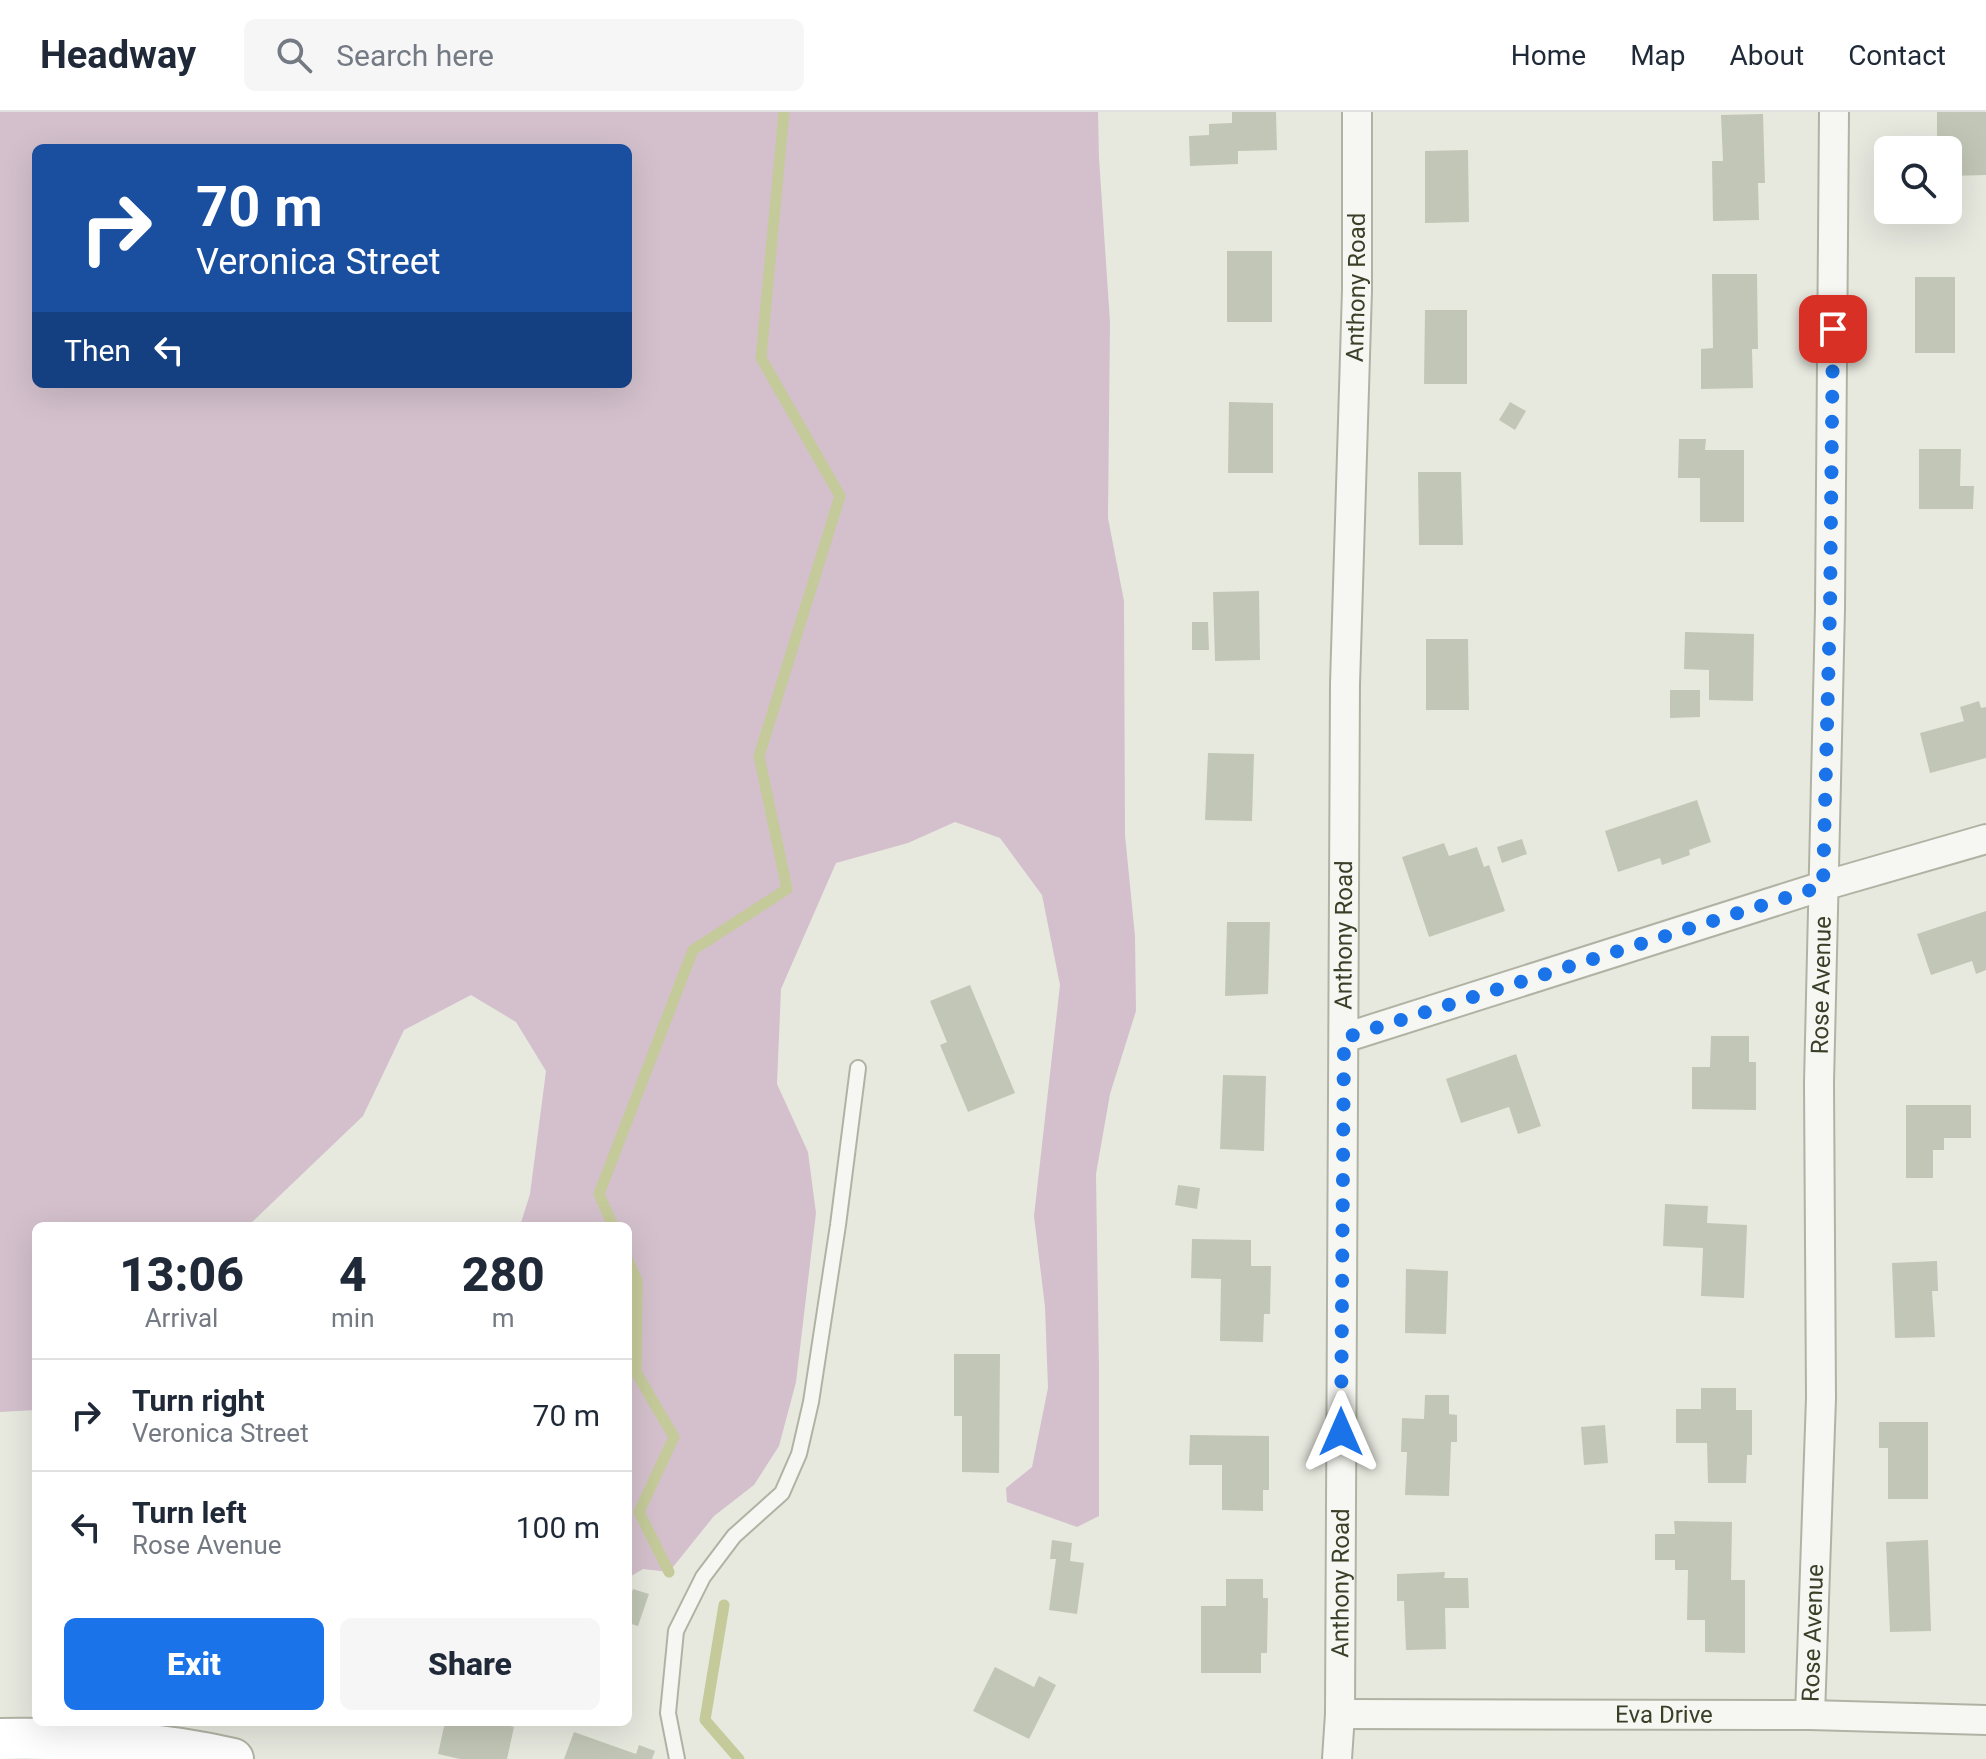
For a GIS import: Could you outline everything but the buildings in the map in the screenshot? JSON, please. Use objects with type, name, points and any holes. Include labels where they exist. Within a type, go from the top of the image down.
[{"type":"street","name":"Anthony Road","points":[[1337,1759],[1340,1714],[1345,684],[1357,290],[1357,112]]},
{"type":"street","name":"Rose Avenue","points":[[1810,1715],[1821,1398],[1819,1083],[1830,609],[1834,112]]},
{"type":"street","points":[[1344,1038],[1823,886],[1986,839]]},
{"type":"street","name":"Eva Drive","points":[[1340,1714],[1810,1715],[1986,1720]]},
{"type":"street","points":[[0,1739],[70,1738],[133,1743],[233,1759]]},
{"type":"lane","points":[[677,1759],[668,1713],[676,1631],[703,1577],[734,1536],[782,1493],[799,1454],[811,1402],[858,1068]]},
{"type":"shaded area","points":[[0,112],[1098,112],[1110,322],[1108,518],[1124,601],[1125,835],[1135,936],[1136,1011],[1110,1094],[1096,1174],[1099,1516],[1077,1527],[1007,1502],[1006,1488],[1032,1467],[1048,1388],[1045,1307],[1034,1216],[1060,985],[1042,895],[1000,838],[955,822],[908,843],[836,863],[781,989],[777,1084],[808,1152],[816,1213],[796,1382],[779,1446],[754,1485],[714,1516],[669,1572],[643,1569],[632,1576],[632,1222],[521,1222],[530,1194],[546,1071],[516,1022],[471,995],[404,1030],[363,1116],[252,1222],[32,1222],[32,1410],[0,1412]]},
{"type":"waterway","points":[[611,1222],[599,1194],[693,950],[787,889],[759,756],[840,496],[761,358],[784,112]]},
{"type":"waterway","points":[[632,1270],[637,1281],[636,1372],[674,1437],[639,1512],[669,1572]]},
{"type":"waterway","points":[[724,1605],[705,1720],[739,1759]]},
{"type":"route","points":[[1341,1432],[1344,1038],[1823,886],[1833,329]]}]
